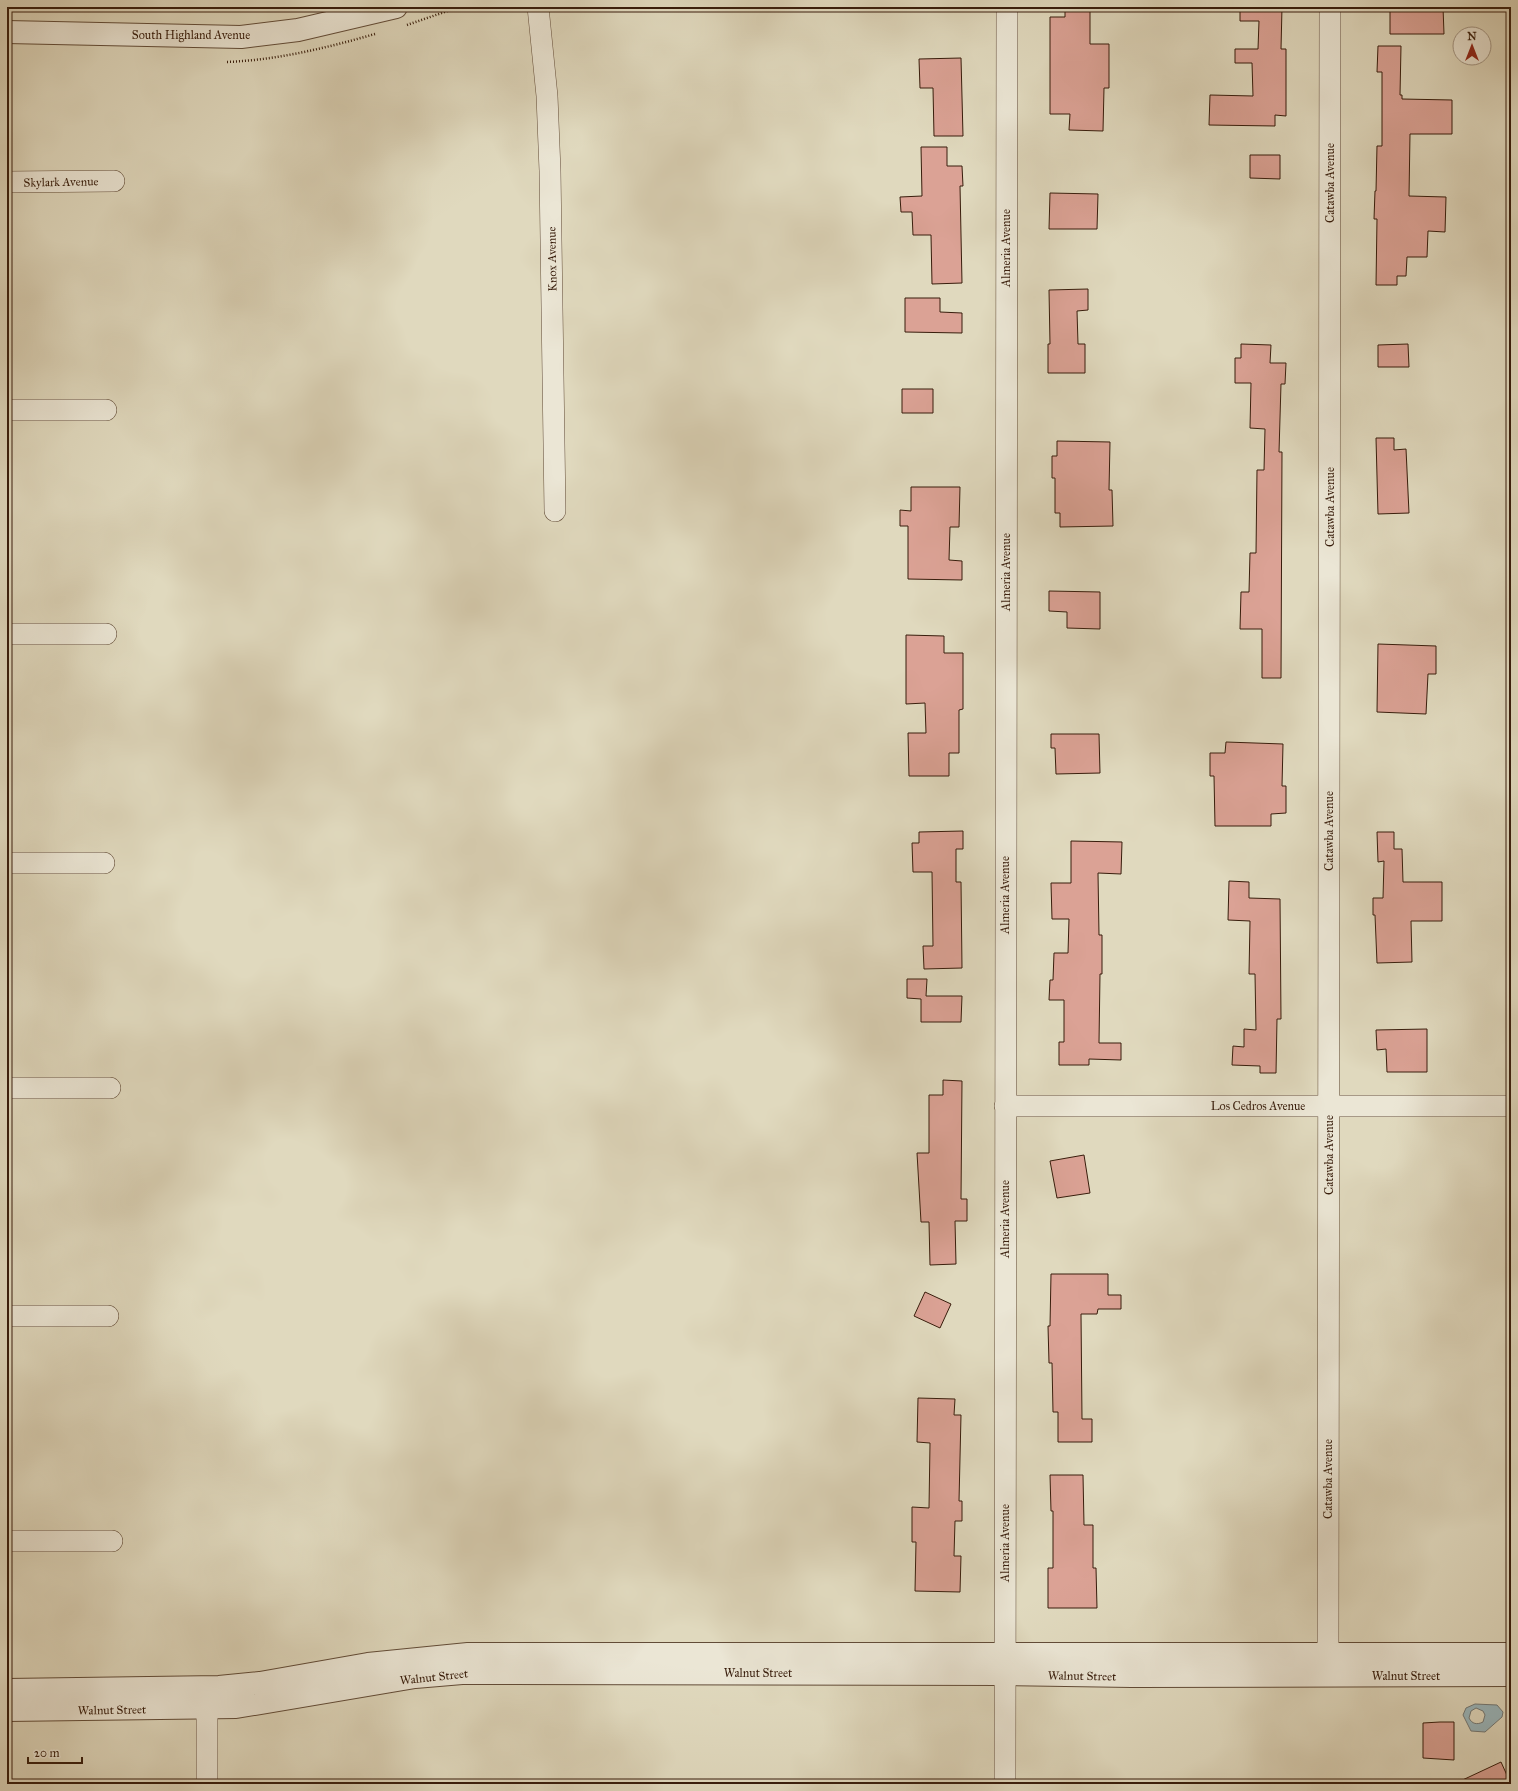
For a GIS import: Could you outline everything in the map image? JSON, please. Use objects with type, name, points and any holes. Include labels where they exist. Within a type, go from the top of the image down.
[{"type":"street","name":"South Highland Avenue","points":[[7,32],[241,37],[298,30],[396,7]]},
{"type":"street","name":"Knox Avenue","points":[[538,7],[547,96],[550,171],[555,512]]},
{"type":"street","name":"Almeria Avenue","points":[[1005,1784],[1007,7]]},
{"type":"street","name":"Catawba Avenue","points":[[1328,1654],[1330,7]]},
{"type":"street","name":"Skylark Avenue","points":[[7,182],[114,181]]},
{"type":"street","points":[[7,410],[106,410]]},
{"type":"street","points":[[7,634],[106,634]]},
{"type":"street","points":[[7,863],[104,863]]},
{"type":"street","points":[[7,1088],[110,1088]]},
{"type":"street","name":"Los Cedros Avenue","points":[[1005,1106],[1511,1106]]},
{"type":"street","points":[[7,1316],[108,1316]]},
{"type":"street","points":[[7,1541],[112,1541]]},
{"type":"street","name":"Walnut Street","points":[[7,1690],[219,1687],[260,1683],[368,1664],[468,1654],[1005,1664],[1132,1676],[1511,1675]]},
{"type":"street","name":"Walnut Street","points":[[7,1710],[207,1708],[264,1704],[415,1677],[462,1673],[1005,1664],[1328,1654],[1511,1654]]},
{"type":"street","points":[[207,1708],[207,1784]]},
{"type":"water","points":[[1475,1704],[1497,1705],[1503,1712],[1502,1717],[1485,1732],[1471,1731],[1463,1715],[1466,1708]],"holes":[[[1476,1708],[1483,1711],[1485,1715],[1483,1722],[1475,1723],[1469,1718],[1471,1711]]]},
{"type":"building","points":[[1065,7],[1090,7],[1090,44],[1109,44],[1109,88],[1104,88],[1103,131],[1069,130],[1070,114],[1050,114],[1050,17],[1065,17]]},
{"type":"building","points":[[1240,7],[1282,7],[1281,49],[1286,49],[1286,116],[1275,115],[1275,126],[1209,125],[1210,95],[1253,96],[1252,63],[1235,63],[1235,49],[1258,49],[1259,21],[1240,21]]},
{"type":"building","points":[[1390,7],[1443,7],[1444,34],[1390,34]]},
{"type":"building","points":[[1378,46],[1401,46],[1400,95],[1402,95],[1402,99],[1452,100],[1452,134],[1410,134],[1409,196],[1446,197],[1445,232],[1428,231],[1427,257],[1407,257],[1406,276],[1397,276],[1397,285],[1376,285],[1377,219],[1374,219],[1375,191],[1377,146],[1382,146],[1382,72],[1377,72]]},
{"type":"building","points":[[961,58],[963,136],[934,136],[933,88],[920,88],[919,59]]},
{"type":"building","points":[[921,147],[947,147],[947,166],[962,166],[963,186],[960,186],[962,283],[932,284],[931,235],[913,235],[912,212],[901,212],[900,197],[922,196]]},
{"type":"building","points":[[1250,155],[1280,155],[1280,179],[1250,178]]},
{"type":"building","points":[[1050,193],[1098,194],[1097,229],[1049,229]]},
{"type":"building","points":[[1088,289],[1088,310],[1077,311],[1078,344],[1085,344],[1085,373],[1048,373],[1048,344],[1050,344],[1049,290]]},
{"type":"building","points":[[905,298],[940,298],[940,312],[962,313],[962,333],[905,332]]},
{"type":"building","points":[[1241,344],[1271,345],[1270,363],[1286,363],[1285,384],[1281,384],[1279,452],[1282,452],[1281,678],[1262,678],[1262,629],[1240,629],[1241,592],[1249,592],[1250,553],[1256,553],[1257,470],[1264,470],[1265,429],[1250,428],[1251,383],[1235,383],[1235,358],[1241,358]]},
{"type":"building","points":[[1408,344],[1409,367],[1378,367],[1378,345]]},
{"type":"building","points":[[902,389],[933,389],[933,413],[902,413]]},
{"type":"building","points":[[1376,438],[1394,438],[1394,450],[1406,449],[1409,513],[1378,514]]},
{"type":"building","points":[[1057,441],[1110,442],[1109,490],[1112,490],[1113,526],[1060,527],[1060,513],[1055,513],[1055,478],[1052,478],[1052,456],[1057,456]]},
{"type":"building","points":[[911,487],[960,487],[959,527],[950,527],[949,560],[962,561],[962,580],[908,579],[908,526],[900,526],[900,510],[911,511]]},
{"type":"building","points":[[1049,591],[1100,592],[1100,629],[1067,628],[1067,612],[1049,611]]},
{"type":"building","points":[[906,635],[944,636],[944,653],[963,653],[963,709],[959,710],[959,753],[949,753],[949,776],[909,776],[908,733],[926,733],[925,703],[906,704]]},
{"type":"building","points":[[1378,644],[1436,646],[1436,674],[1428,674],[1426,714],[1377,712]]},
{"type":"building","points":[[1051,734],[1099,734],[1100,773],[1056,774],[1055,748],[1051,748]]},
{"type":"building","points":[[1226,742],[1283,744],[1282,786],[1286,786],[1286,813],[1271,814],[1271,826],[1215,826],[1214,776],[1210,776],[1210,753],[1225,753]]},
{"type":"building","points":[[963,831],[963,849],[956,849],[956,882],[961,882],[962,968],[924,969],[923,946],[933,946],[932,872],[913,872],[912,843],[919,843],[919,832]]},
{"type":"building","points":[[1377,832],[1394,832],[1394,849],[1402,849],[1403,882],[1442,882],[1442,921],[1411,921],[1412,962],[1377,963],[1373,898],[1383,898],[1384,861],[1378,862]]},
{"type":"building","points":[[1071,841],[1122,842],[1121,874],[1098,873],[1099,935],[1102,935],[1099,1043],[1121,1043],[1121,1060],[1089,1059],[1089,1065],[1059,1065],[1059,1042],[1064,1042],[1064,1000],[1049,1000],[1050,980],[1053,980],[1054,953],[1068,953],[1069,919],[1052,919],[1051,883],[1071,883]]},
{"type":"building","points":[[1229,881],[1249,882],[1249,898],[1280,899],[1281,1019],[1277,1019],[1276,1073],[1260,1073],[1260,1066],[1232,1065],[1233,1046],[1244,1047],[1244,1029],[1256,1030],[1255,974],[1249,974],[1250,921],[1228,920]]},
{"type":"building","points":[[907,979],[927,979],[926,996],[962,996],[961,1022],[921,1022],[921,999],[907,998]]},
{"type":"building","points":[[1427,1029],[1427,1072],[1387,1072],[1386,1049],[1377,1050],[1376,1030]]},
{"type":"building","points":[[943,1080],[962,1081],[961,1199],[967,1199],[967,1221],[955,1221],[956,1264],[930,1265],[929,1222],[921,1222],[917,1153],[929,1153],[929,1095],[943,1095]]},
{"type":"building","points":[[1084,1155],[1090,1193],[1057,1198],[1050,1161]]},
{"type":"building","points":[[1051,1274],[1108,1274],[1108,1295],[1121,1295],[1121,1309],[1098,1309],[1097,1314],[1081,1314],[1082,1419],[1092,1419],[1092,1442],[1058,1442],[1058,1412],[1053,1412],[1052,1363],[1049,1363],[1048,1326],[1050,1326]]},
{"type":"building","points":[[925,1292],[951,1304],[940,1328],[914,1316]]},
{"type":"building","points":[[918,1398],[955,1399],[954,1415],[961,1415],[959,1501],[962,1501],[962,1521],[955,1521],[954,1556],[961,1556],[960,1592],[915,1591],[916,1542],[912,1542],[912,1507],[929,1508],[930,1443],[917,1442]]},
{"type":"building","points":[[1050,1475],[1083,1475],[1084,1525],[1093,1525],[1093,1568],[1096,1568],[1097,1608],[1048,1608],[1048,1568],[1053,1568],[1053,1511],[1051,1511]]},
{"type":"building","points":[[1454,1722],[1454,1760],[1423,1758],[1423,1723]]},
{"type":"building","points":[[1501,1762],[1511,1784],[1454,1784]]}]
